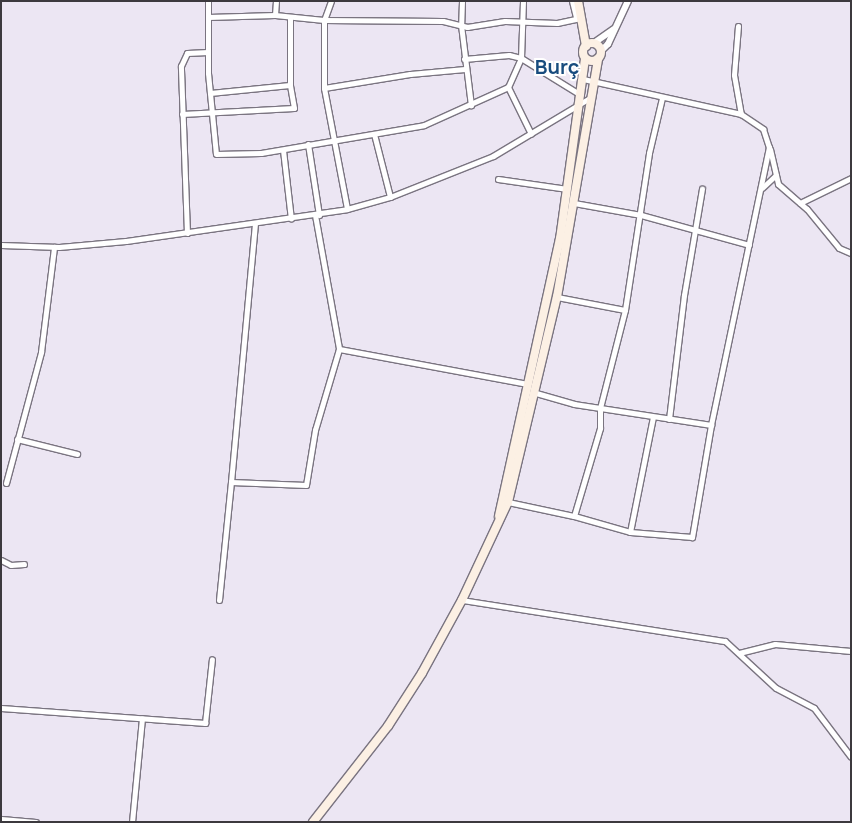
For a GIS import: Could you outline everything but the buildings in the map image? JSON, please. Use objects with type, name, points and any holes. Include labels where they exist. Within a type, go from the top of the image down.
[{"type":"main road","points":[[578,1],[578,18],[590,45],[600,55]]},
{"type":"main road","points":[[498,519],[550,292],[582,96],[585,59],[583,51],[590,45]]},
{"type":"main road","points":[[585,59],[590,62],[600,55]]},
{"type":"main road","points":[[313,822],[388,726],[462,600],[498,519],[508,502],[540,377],[557,297],[591,97],[600,55]]},
{"type":"main road","points":[[530,375],[540,377]]},
{"type":"street","points":[[208,1],[210,93],[216,154],[283,150],[308,144],[424,125],[471,106],[508,87],[521,58],[524,20],[523,1]]},
{"type":"street","points":[[275,15],[276,1]]},
{"type":"street","points":[[332,1],[324,20],[324,88],[347,209]]},
{"type":"street","points":[[462,1],[460,25],[471,106]]},
{"type":"street","points":[[208,17],[275,15],[324,20],[443,21],[467,27],[524,20],[557,23],[578,18],[572,1]]},
{"type":"street","points":[[600,55],[608,44],[628,1]]},
{"type":"street","points":[[182,114],[212,114],[294,108],[290,85],[290,17]]},
{"type":"street","points":[[738,26],[734,75],[741,114]]},
{"type":"street","points":[[590,45],[614,29]]},
{"type":"street","points":[[187,233],[181,62],[188,53],[208,52]]},
{"type":"street","points":[[464,59],[509,56],[521,58],[582,96]]},
{"type":"street","points":[[324,88],[410,74],[465,69]]},
{"type":"street","points":[[583,79],[662,98],[721,107],[741,114],[763,129],[778,184],[800,203],[839,248],[851,253]]},
{"type":"street","points":[[210,93],[290,85]]},
{"type":"street","points":[[508,87],[531,134]]},
{"type":"street","points":[[1,245],[54,247],[187,233],[291,219],[347,209],[390,197],[493,156],[591,97]]},
{"type":"street","points":[[574,516],[600,428],[600,408],[625,310],[649,153],[662,98]]},
{"type":"street","points":[[374,134],[390,197]]},
{"type":"street","points":[[231,482],[306,485],[315,430],[338,349],[308,144]]},
{"type":"street","points":[[508,502],[574,516],[630,532],[692,537],[711,425],[762,188],[769,147]]},
{"type":"street","points":[[283,150],[291,219]]},
{"type":"street","points":[[762,188],[776,175]]},
{"type":"street","points":[[800,203],[851,178]]},
{"type":"street","points":[[498,179],[567,189]]},
{"type":"street","points":[[669,420],[684,296],[702,189]]},
{"type":"street","points":[[574,203],[641,215],[749,245]]},
{"type":"street","points":[[219,600],[255,224]]},
{"type":"street","points":[[6,483],[41,352],[54,247]]},
{"type":"street","points":[[557,297],[625,310]]},
{"type":"street","points":[[338,349],[528,384]]},
{"type":"street","points":[[536,393],[600,408],[711,425]]},
{"type":"street","points":[[630,532],[653,416]]},
{"type":"street","points":[[17,439],[77,454]]},
{"type":"street","points":[[1,560],[11,565],[24,564]]},
{"type":"street","points":[[462,600],[624,628],[699,635],[725,642],[739,652],[776,688],[814,708],[851,758]]},
{"type":"street","points":[[739,652],[775,644],[851,651]]},
{"type":"street","points":[[1,708],[204,723],[212,660]]},
{"type":"street","points":[[132,822],[142,718]]},
{"type":"street","points":[[1,818],[36,822]]},
{"type":"district","name":"Burç","points":[[557,66]]}]
